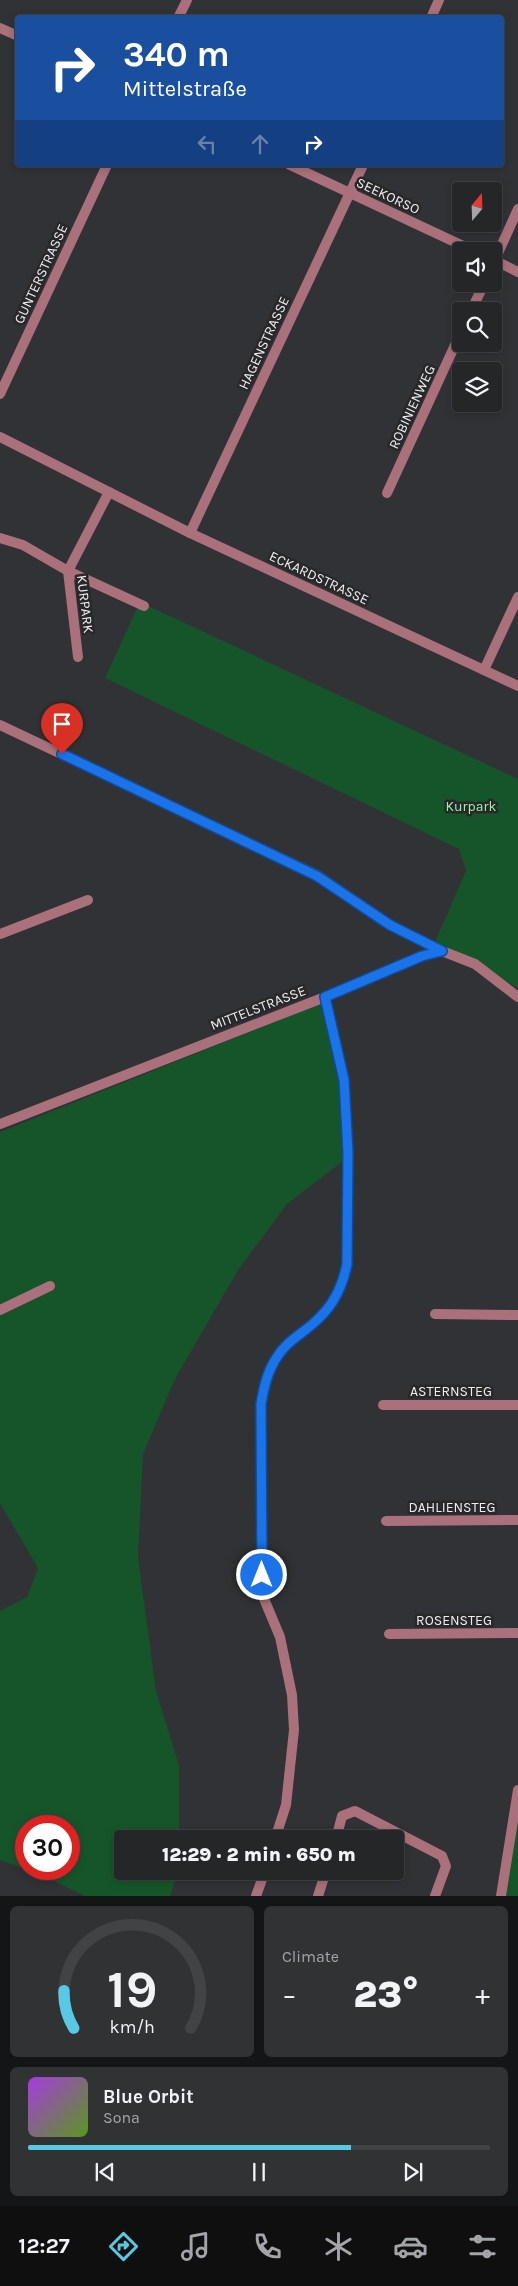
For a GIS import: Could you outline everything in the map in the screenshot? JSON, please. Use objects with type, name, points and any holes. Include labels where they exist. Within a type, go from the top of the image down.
[{"type":"street","points":[[179,15],[186,0]]},
{"type":"street","points":[[432,15],[439,0]]},
{"type":"street","points":[[0,28],[15,35]]},
{"type":"street","name":"GUNTERSTRASSE","points":[[0,394],[106,167]]},
{"type":"street","name":"SEEKORSO","points":[[294,167],[454,242]]},
{"type":"street","name":"HAGENSTRASSE","points":[[190,533],[362,167]]},
{"type":"street","points":[[502,244],[518,209]]},
{"type":"street","points":[[502,265],[518,272]]},
{"type":"street","name":"ROBINIENWEG","points":[[387,493],[452,352]]},
{"type":"street","name":"ECKARDSTRASSE","points":[[0,437],[190,533],[518,686]]},
{"type":"street","points":[[109,492],[68,571],[144,606]]},
{"type":"street","name":"KURPARK","points":[[0,538],[23,545],[68,571],[78,657]]},
{"type":"street","points":[[484,670],[518,597]]},
{"type":"street","points":[[0,725],[317,876],[390,925],[442,951],[476,964],[518,997]]},
{"type":"street","points":[[0,934],[88,900]]},
{"type":"street","name":"MITTELSTRASSE","points":[[0,1124],[325,997],[422,956],[442,951]]},
{"type":"street","points":[[278,1830],[286,1804],[294,1730],[292,1695],[280,1637],[262,1594],[261,1404],[266,1379],[277,1356],[296,1336],[320,1318],[337,1294],[344,1278],[347,1264],[348,1153],[344,1080],[325,997]]},
{"type":"street","points":[[0,1310],[50,1286]]},
{"type":"street","points":[[435,1314],[518,1315]]},
{"type":"street","name":"ASTERNSTEG","points":[[383,1405],[518,1405]]},
{"type":"street","name":"DAHLIENSTEG","points":[[386,1521],[518,1520]]},
{"type":"street","name":"ROSENSTEG","points":[[390,1634],[518,1633]]},
{"type":"street","points":[[501,1896],[518,1790]]},
{"type":"street","points":[[338,1830],[342,1816],[355,1812],[391,1830]]},
{"type":"street","points":[[404,1837],[442,1856],[446,1866],[435,1896]]},
{"type":"street","points":[[260,1894],[263,1880]]},
{"type":"street","points":[[318,1896],[323,1880]]},
{"type":"green space","name":"Kurpark","points":[[140,602],[518,779],[518,988],[435,942],[466,871],[459,849],[105,678]]},
{"type":"green space","points":[[322,1003],[340,1081],[343,1161],[287,1204],[238,1270],[175,1379],[143,1454],[138,1558],[156,1691],[179,1766],[179,1830],[114,1830],[114,1880],[176,1880],[170,1896],[85,1896],[52,1880],[80,1880],[80,1815],[15,1815],[15,1865],[0,1860],[0,1611],[27,1597],[38,1568],[0,1503],[0,1132]]},
{"type":"green space","points":[[518,1821],[518,1896],[506,1896]]},
{"type":"route","points":[[62,754],[317,876],[390,925],[442,951],[422,956],[325,997],[344,1080],[348,1153],[347,1264],[344,1278],[337,1294],[320,1318],[296,1336],[277,1356],[266,1379],[261,1404],[262,1575]]}]
